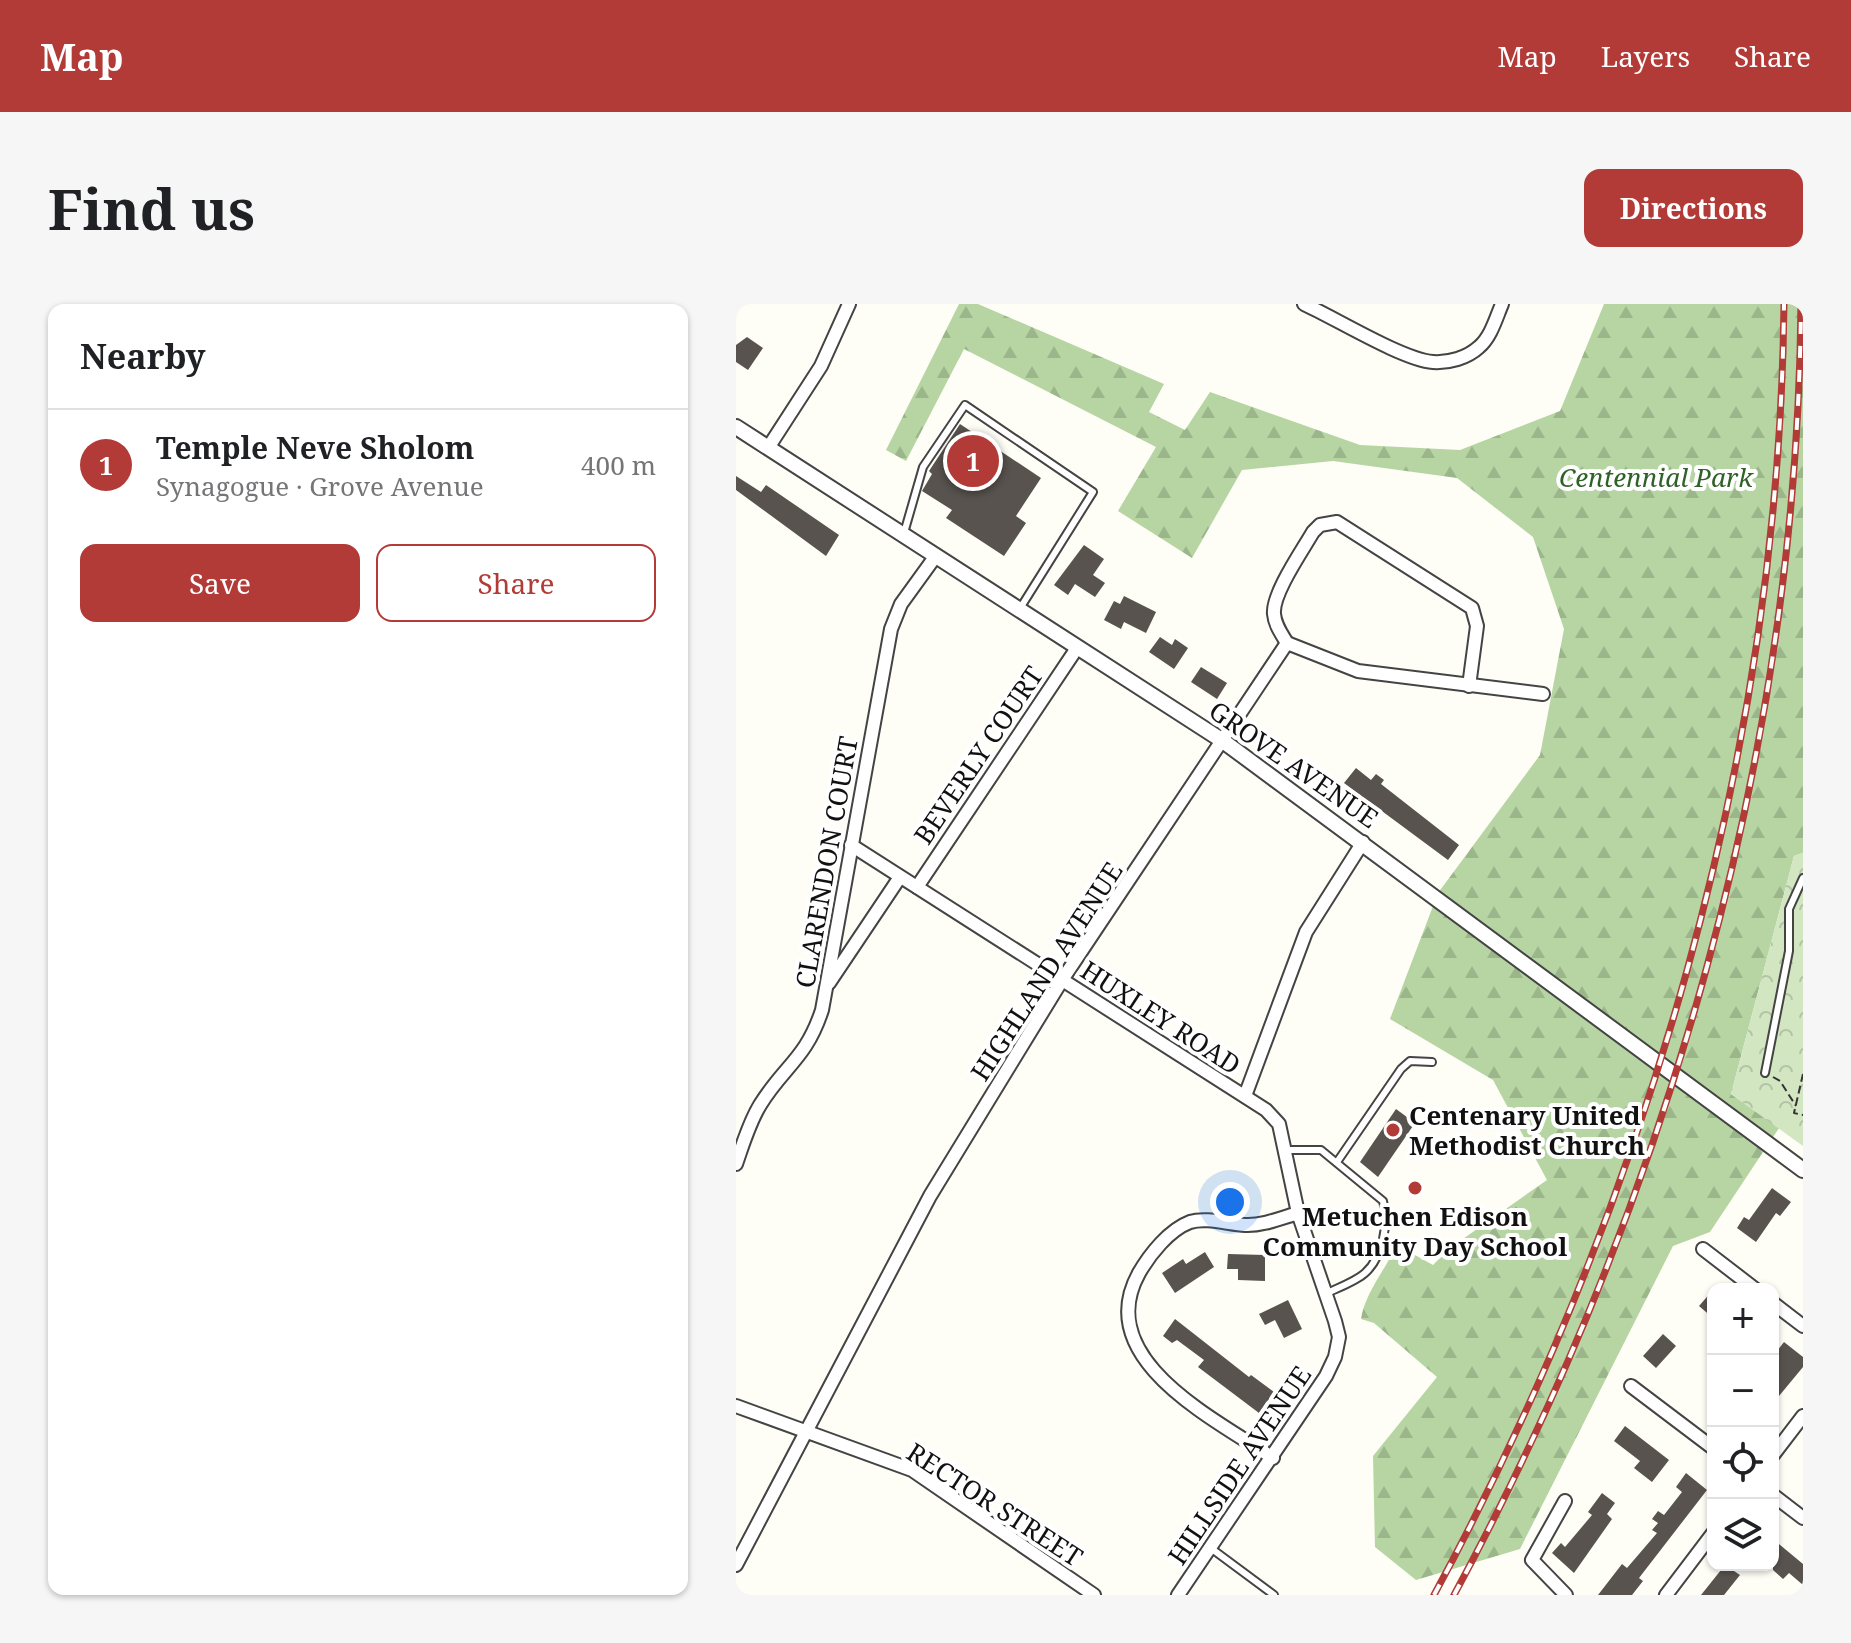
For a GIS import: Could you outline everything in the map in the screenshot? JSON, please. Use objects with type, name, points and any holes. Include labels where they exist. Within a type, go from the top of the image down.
[{"type":"street","points":[[768,448],[821,366],[849,304]]},
{"type":"street","points":[[1304,304],[1429,362],[1465,357],[1481,346],[1502,304]]},
{"type":"street","name":"GROVE AVENUE","points":[[736,427],[1223,741],[1803,1170]]},
{"type":"street","points":[[1469,686],[1477,626],[1472,608],[1337,522],[1320,525],[1313,532],[1273,610],[1276,624],[1287,643],[1358,671],[1469,686],[1543,694]]},
{"type":"street","name":"CLARENDON COURT","points":[[736,1164],[762,1103],[812,1040],[825,989],[891,629],[901,604],[935,557]]},
{"type":"street","name":"HIGHLAND AVENUE","points":[[736,1565],[930,1196],[1062,980],[1287,643]]},
{"type":"street","name":"BEVERLY COURT","points":[[917,887],[1077,648]]},
{"type":"street","points":[[1245,1096],[1306,932],[1363,842]]},
{"type":"street","name":"HUXLEY ROAD","points":[[851,845],[1245,1096]]},
{"type":"street","points":[[825,989],[900,877]]},
{"type":"street","name":"HILLSIDE AVENUE","points":[[1178,1595],[1273,1458],[1335,1357],[1339,1337],[1298,1213],[1279,1124],[1266,1110],[1245,1096]]},
{"type":"street","points":[[1273,1458],[1171,1389],[1148,1364],[1134,1345],[1128,1317],[1130,1290],[1147,1259],[1175,1231],[1192,1221],[1247,1226],[1298,1213]]},
{"type":"street","points":[[1703,1249],[1747,1283]]},
{"type":"street","points":[[1779,1308],[1803,1326]]},
{"type":"street","points":[[1631,1386],[1707,1443]]},
{"type":"street","name":"RECTOR STREET","points":[[736,1406],[912,1470],[1094,1595]]},
{"type":"street","points":[[1779,1447],[1803,1416]]},
{"type":"street","points":[[1778,1499],[1803,1518]]},
{"type":"street","points":[[1565,1501],[1532,1560],[1566,1595]]},
{"type":"street","points":[[1666,1595],[1707,1541]]},
{"type":"lane","points":[[903,536],[923,467],[965,405],[1093,492],[1018,610]]},
{"type":"lane","points":[[1765,1073],[1789,951],[1789,909],[1803,878]]},
{"type":"lane","points":[[1337,1162],[1401,1069],[1410,1061],[1432,1062]]},
{"type":"lane","points":[[1283,1150],[1321,1150],[1383,1201],[1386,1225],[1365,1273],[1325,1294]]},
{"type":"lane","points":[[1212,1549],[1274,1595]]},
{"type":"path","points":[[1765,1073],[1780,1081],[1796,1106]]},
{"type":"path","points":[[1803,1074],[1794,1113],[1803,1115]]},
{"type":"green space","name":"Centennial Park","points":[[959,304],[978,304],[1164,384],[1149,412],[1185,430],[1210,392],[1360,445],[1460,450],[1560,411],[1604,304],[1803,304],[1803,853],[1794,856],[1731,1094],[1779,1128],[1710,1232],[1673,1246],[1520,1549],[1416,1580],[1375,1547],[1373,1456],[1437,1377],[1374,1323],[1361,1319],[1371,1291],[1397,1245],[1433,1265],[1450,1248],[1547,1180],[1493,1080],[1390,1019],[1438,893],[1540,755],[1564,629],[1533,537],[1457,478],[1333,461],[1242,470],[1192,558],[1118,511],[1156,447],[964,349],[906,461],[886,450]]},
{"type":"green space","points":[[1803,853],[1803,1146],[1731,1094],[1794,856]]},
{"type":"building","points":[[747,337],[763,348],[748,370],[736,362],[736,345]]},
{"type":"building","points":[[960,424],[1041,478],[1016,516],[1026,523],[1004,556],[946,518],[952,510],[922,491],[932,474],[929,471]]},
{"type":"building","points":[[736,476],[761,492],[766,485],[839,535],[826,556],[736,490]]},
{"type":"building","points":[[1084,545],[1104,559],[1093,575],[1105,583],[1095,597],[1075,584],[1068,595],[1054,585]]},
{"type":"building","points":[[1124,596],[1156,612],[1146,633],[1124,622],[1121,629],[1104,620],[1114,601],[1120,604]]},
{"type":"building","points":[[1160,637],[1172,645],[1175,639],[1188,648],[1174,669],[1149,652]]},
{"type":"building","points":[[1201,667],[1227,683],[1217,699],[1191,682]]},
{"type":"building","points":[[1356,768],[1371,780],[1376,774],[1384,780],[1381,784],[1459,845],[1448,860],[1344,783]]},
{"type":"building","points":[[1396,1109],[1415,1123],[1378,1177],[1360,1162]]},
{"type":"building","points":[[1772,1188],[1791,1202],[1780,1216],[1776,1213],[1756,1242],[1737,1228],[1744,1217],[1749,1220]]},
{"type":"building","points":[[1205,1252],[1214,1267],[1175,1293],[1162,1273],[1183,1259],[1186,1264]]},
{"type":"building","points":[[1228,1254],[1265,1255],[1265,1281],[1238,1280],[1238,1269],[1227,1269]]},
{"type":"building","points":[[1707,1297],[1707,1313],[1699,1306]]},
{"type":"building","points":[[1288,1300],[1302,1329],[1284,1338],[1275,1320],[1265,1325],[1259,1314]]},
{"type":"building","points":[[1175,1319],[1249,1377],[1251,1375],[1274,1392],[1259,1413],[1198,1367],[1204,1360],[1177,1340],[1172,1343],[1163,1336]]},
{"type":"building","points":[[1663,1334],[1676,1346],[1656,1368],[1643,1356]]},
{"type":"building","points":[[1784,1342],[1803,1357],[1803,1367],[1779,1396],[1779,1355]]},
{"type":"building","points":[[1625,1426],[1669,1460],[1652,1482],[1634,1468],[1640,1461],[1614,1441]]},
{"type":"building","points":[[1686,1473],[1707,1490],[1639,1578],[1643,1581],[1632,1595],[1598,1595],[1622,1564],[1627,1568],[1657,1533],[1652,1530],[1658,1523],[1652,1519],[1658,1511],[1664,1515],[1682,1492],[1676,1487]]},
{"type":"building","points":[[1602,1493],[1615,1503],[1607,1514],[1612,1519],[1574,1573],[1552,1553],[1561,1543],[1565,1547],[1592,1515],[1588,1512]]},
{"type":"building","points":[[1779,1544],[1803,1564],[1803,1585],[1789,1573],[1783,1579],[1774,1571],[1779,1571]]},
{"type":"building","points":[[1720,1571],[1734,1571],[1740,1575],[1724,1595],[1701,1595]]},
{"type":"railway","points":[[1434,1595],[1510,1445],[1578,1290],[1637,1132],[1687,970],[1727,806],[1757,640],[1776,473],[1784,304]]},
{"type":"railway","points":[[1454,1595],[1530,1445],[1598,1290],[1656,1132],[1706,970],[1746,806],[1775,640],[1794,473],[1801,304]]},
{"type":"place","name":"Temple Neve Sholom","points":[[973,461]]},
{"type":"place","name":"Centenary United Methodist Church","points":[[1393,1130]]},
{"type":"place","name":"Metuchen Edison Community Day School","points":[[1415,1188]]}]
